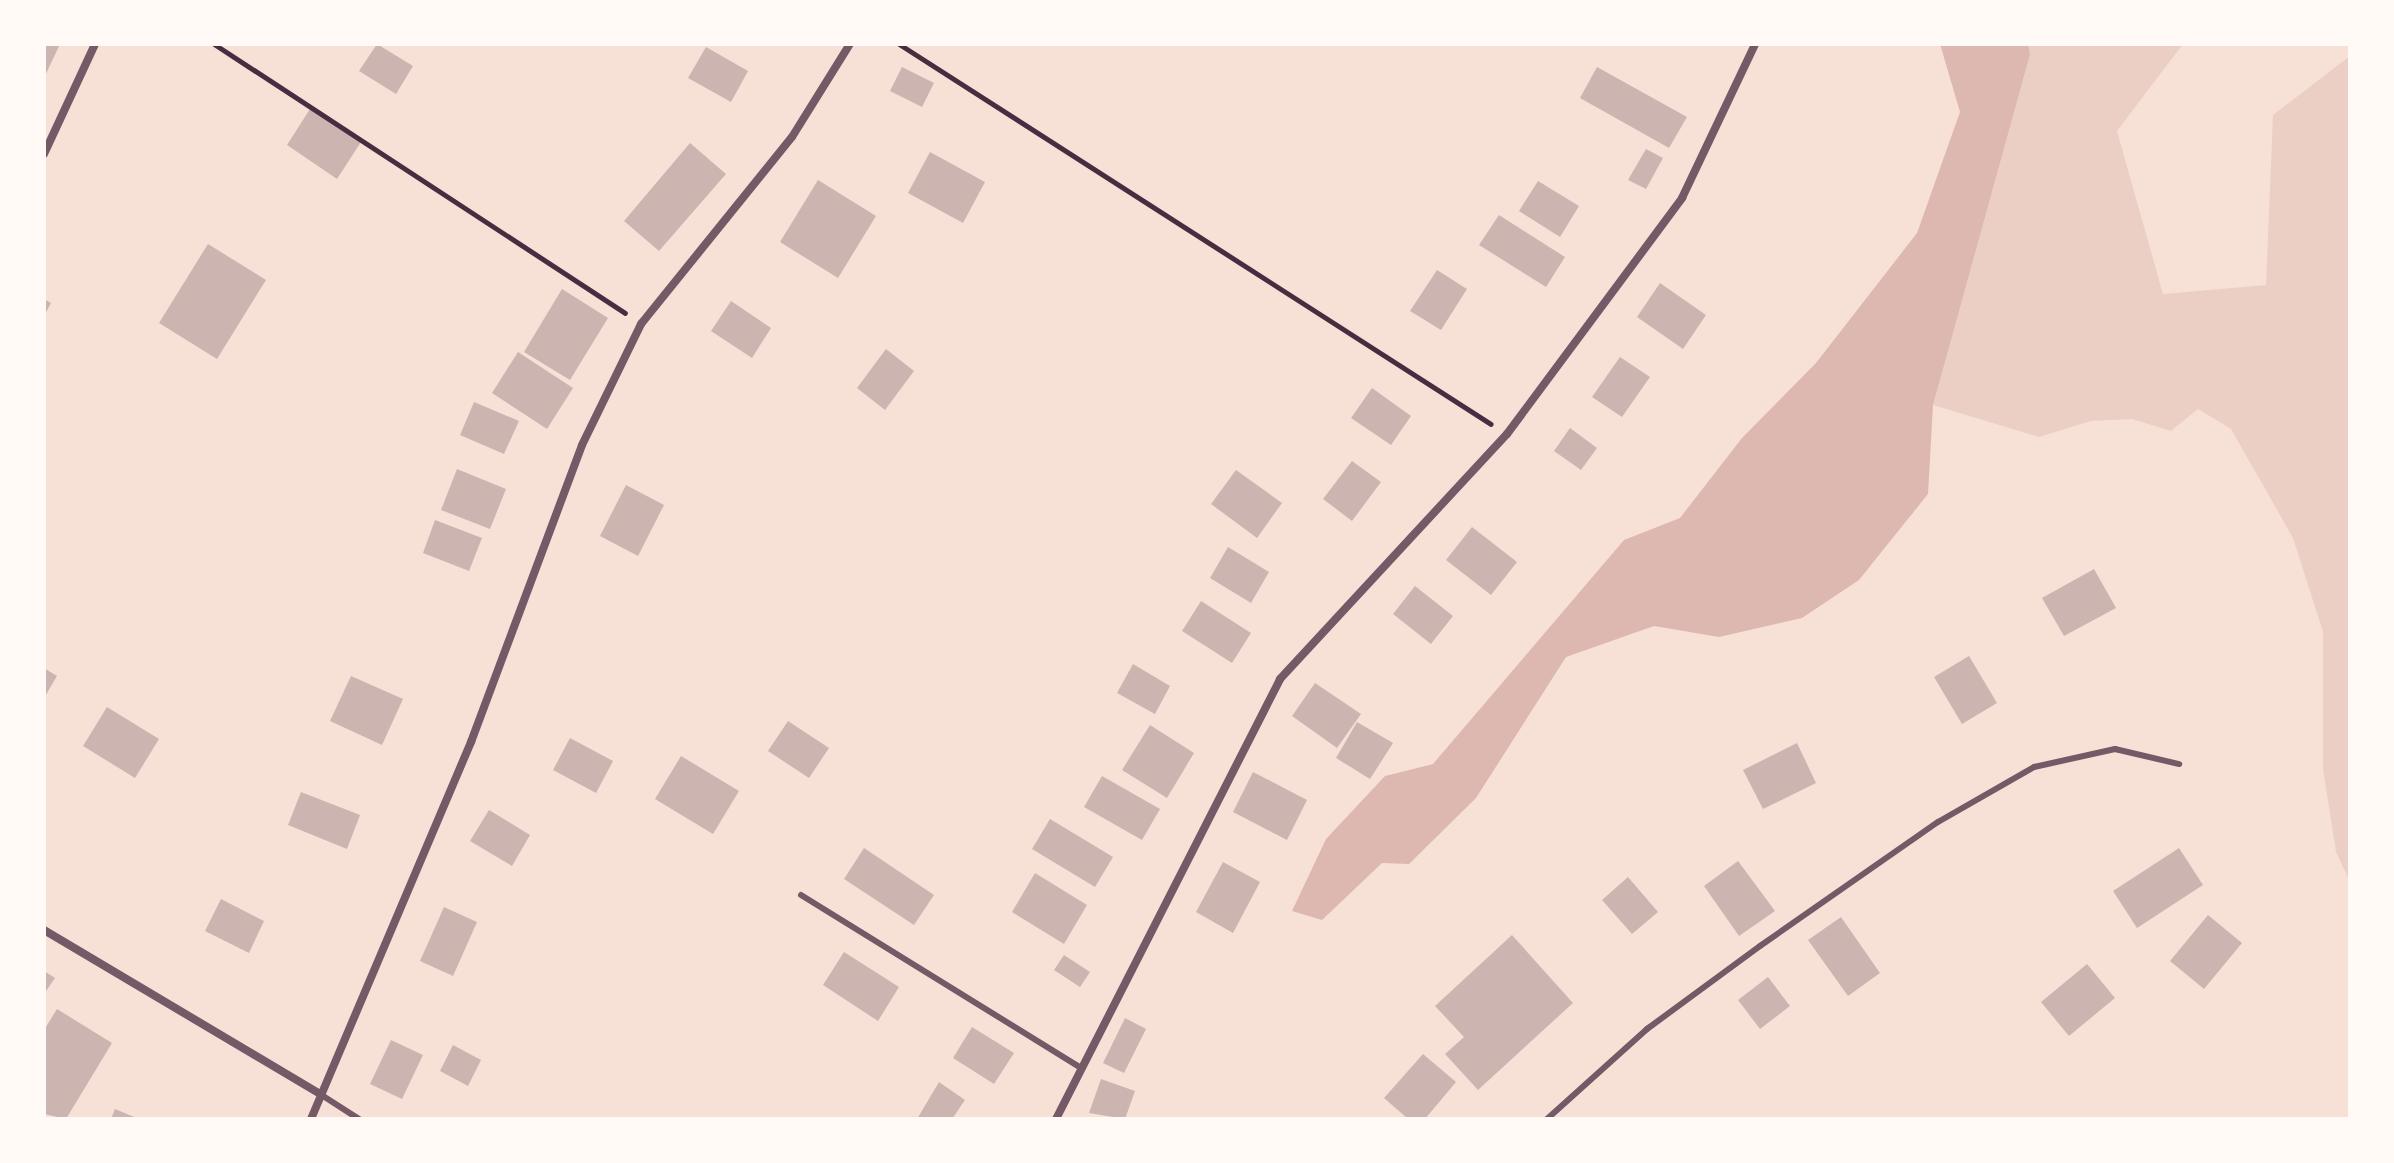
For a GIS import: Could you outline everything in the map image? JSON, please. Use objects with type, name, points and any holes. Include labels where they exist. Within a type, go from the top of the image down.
[{"type":"street","points":[[44,154],[95,44]]},
{"type":"street","points":[[311,1119],[471,742],[582,445],[641,324],[792,137],[850,44]]},
{"type":"street","points":[[1056,1119],[1280,679],[1507,434],[1682,198],[1755,44]]},
{"type":"street","points":[[44,930],[320,1094]]},
{"type":"lane","points":[[1547,1119],[1647,1029],[1760,946],[1938,822],[2034,767],[2115,749],[2179,764]]},
{"type":"lane","points":[[801,895],[1080,1067]]},
{"type":"lane","points":[[320,1094],[359,1119]]},
{"type":"path","points":[[214,44],[641,324]]},
{"type":"path","points":[[899,44],[1507,434]]},
{"type":"shaded area","points":[[1940,44],[2028,44],[2030,54],[1933,405],[1928,494],[1859,580],[1802,618],[1719,637],[1654,626],[1566,657],[1476,798],[1409,864],[1382,863],[1322,920],[1292,911],[1326,839],[1385,776],[1433,764],[1624,540],[1680,518],[1742,438],[1816,363],[1917,233],[1960,112]]},
{"type":"shaded area","points":[[2028,44],[2183,44],[2117,131],[2163,294],[2266,285],[2273,115],[2350,56],[2350,882],[2336,852],[2323,769],[2323,632],[2293,538],[2231,429],[2198,409],[2171,431],[2132,419],[2091,421],[2039,437],[1933,405]]},
{"type":"building","points":[[44,44],[60,44],[44,78]]},
{"type":"building","points":[[377,44],[413,66],[396,94],[359,71]]},
{"type":"building","points":[[706,47],[748,71],[731,102],[688,78]]},
{"type":"building","points":[[902,67],[934,83],[922,107],[890,91]]},
{"type":"building","points":[[1597,67],[1687,117],[1669,148],[1580,98]]},
{"type":"building","points":[[310,109],[361,142],[337,179],[287,145]]},
{"type":"building","points":[[690,143],[726,174],[659,251],[624,221]]},
{"type":"building","points":[[1646,149],[1663,158],[1646,189],[1628,180]]},
{"type":"building","points":[[930,152],[985,182],[963,223],[908,193]]},
{"type":"building","points":[[818,180],[876,216],[838,278],[780,242]]},
{"type":"building","points":[[1538,181],[1579,206],[1560,237],[1519,211]]},
{"type":"building","points":[[1499,215],[1565,257],[1546,287],[1479,245]]},
{"type":"building","points":[[208,244],[266,280],[217,359],[159,323]]},
{"type":"building","points":[[1437,270],[1467,289],[1441,330],[1410,311]]},
{"type":"building","points":[[1660,283],[1706,315],[1683,349],[1637,317]]},
{"type":"building","points":[[562,289],[608,318],[570,380],[524,352]]},
{"type":"building","points":[[44,299],[51,303],[44,316]]},
{"type":"building","points":[[731,301],[771,328],[752,358],[711,331]]},
{"type":"building","points":[[886,349],[914,371],[885,410],[857,388]]},
{"type":"building","points":[[518,352],[573,388],[547,429],[492,393]]},
{"type":"building","points":[[1620,357],[1650,377],[1622,417],[1592,397]]},
{"type":"building","points":[[1372,388],[1411,416],[1391,445],[1351,418]]},
{"type":"building","points":[[474,402],[519,421],[504,454],[460,435]]},
{"type":"building","points":[[1570,428],[1597,448],[1581,470],[1554,451]]},
{"type":"building","points":[[1352,461],[1381,482],[1352,521],[1323,499]]},
{"type":"building","points":[[457,469],[506,489],[490,529],[441,510]]},
{"type":"building","points":[[1236,470],[1282,503],[1257,538],[1211,504]]},
{"type":"building","points":[[626,485],[664,505],[638,556],[600,536]]},
{"type":"building","points":[[435,520],[482,538],[469,571],[423,553]]},
{"type":"building","points":[[1472,527],[1517,562],[1491,595],[1446,560]]},
{"type":"building","points":[[1228,547],[1269,572],[1251,603],[1210,578]]},
{"type":"building","points":[[2094,569],[2116,608],[2064,636],[2042,598]]},
{"type":"building","points":[[1415,586],[1453,616],[1431,644],[1393,614]]},
{"type":"building","points":[[1201,601],[1251,633],[1232,663],[1182,631]]},
{"type":"building","points":[[1969,656],[1997,703],[1962,724],[1934,677]]},
{"type":"building","points":[[1133,664],[1170,686],[1155,714],[1117,693]]},
{"type":"building","points":[[44,668],[57,676],[44,698]]},
{"type":"building","points":[[351,676],[403,699],[382,745],[330,721]]},
{"type":"building","points":[[1315,683],[1361,714],[1337,748],[1292,716]]},
{"type":"building","points":[[107,707],[159,739],[135,778],[83,746]]},
{"type":"building","points":[[788,721],[829,748],[809,778],[768,751]]},
{"type":"building","points":[[1357,722],[1393,743],[1370,779],[1336,758]]},
{"type":"building","points":[[1150,725],[1194,753],[1167,798],[1122,770]]},
{"type":"building","points":[[570,738],[613,761],[596,793],[553,770]]},
{"type":"building","points":[[1797,743],[1816,783],[1763,809],[1743,770]]},
{"type":"building","points":[[681,756],[739,791],[713,834],[655,799]]},
{"type":"building","points":[[1253,772],[1307,800],[1287,840],[1233,812]]},
{"type":"building","points":[[1102,776],[1160,809],[1142,840],[1084,807]]},
{"type":"building","points":[[301,792],[360,815],[347,849],[288,825]]},
{"type":"building","points":[[489,810],[530,835],[512,866],[470,841]]},
{"type":"building","points":[[1050,819],[1113,857],[1095,887],[1032,849]]},
{"type":"building","points":[[864,848],[934,895],[914,925],[844,879]]},
{"type":"building","points":[[2179,848],[2203,885],[2137,928],[2113,891]]},
{"type":"building","points":[[1738,861],[1775,911],[1739,936],[1704,886]]},
{"type":"building","points":[[1223,862],[1260,882],[1233,933],[1196,912]]},
{"type":"building","points":[[1035,873],[1087,905],[1064,944],[1012,912]]},
{"type":"building","points":[[1628,877],[1658,912],[1632,934],[1602,900]]},
{"type":"building","points":[[221,899],[264,921],[249,953],[205,931]]},
{"type":"building","points":[[444,907],[477,922],[453,976],[420,961]]},
{"type":"building","points":[[2208,915],[2242,943],[2204,989],[2170,961]]},
{"type":"building","points":[[1841,917],[1880,973],[1848,996],[1808,940]]},
{"type":"building","points":[[1512,935],[1573,1003],[1478,1090],[1445,1054],[1464,1037],[1435,1006]]},
{"type":"building","points":[[844,952],[899,987],[878,1021],[823,985]]},
{"type":"building","points":[[1064,955],[1090,972],[1080,987],[1054,970]]},
{"type":"building","points":[[2087,964],[2115,998],[2069,1036],[2041,1002]]},
{"type":"building","points":[[44,971],[55,978],[44,994]]},
{"type":"building","points":[[1768,977],[1790,1006],[1760,1029],[1738,1000]]},
{"type":"building","points":[[57,1009],[112,1043],[66,1119],[44,1114],[44,1030]]},
{"type":"building","points":[[1125,1018],[1146,1029],[1124,1073],[1103,1063]]},
{"type":"building","points":[[972,1027],[1014,1053],[994,1084],[953,1058]]},
{"type":"building","points":[[391,1040],[423,1055],[402,1099],[370,1084]]},
{"type":"building","points":[[453,1045],[481,1060],[468,1086],[440,1071]]},
{"type":"building","points":[[1423,1054],[1456,1082],[1425,1119],[1408,1119],[1384,1098]]},
{"type":"building","points":[[1101,1079],[1135,1091],[1125,1119],[1089,1113]]},
{"type":"building","points":[[939,1082],[965,1100],[952,1119],[917,1119]]},
{"type":"building","points":[[115,1109],[139,1119],[111,1119]]}]
